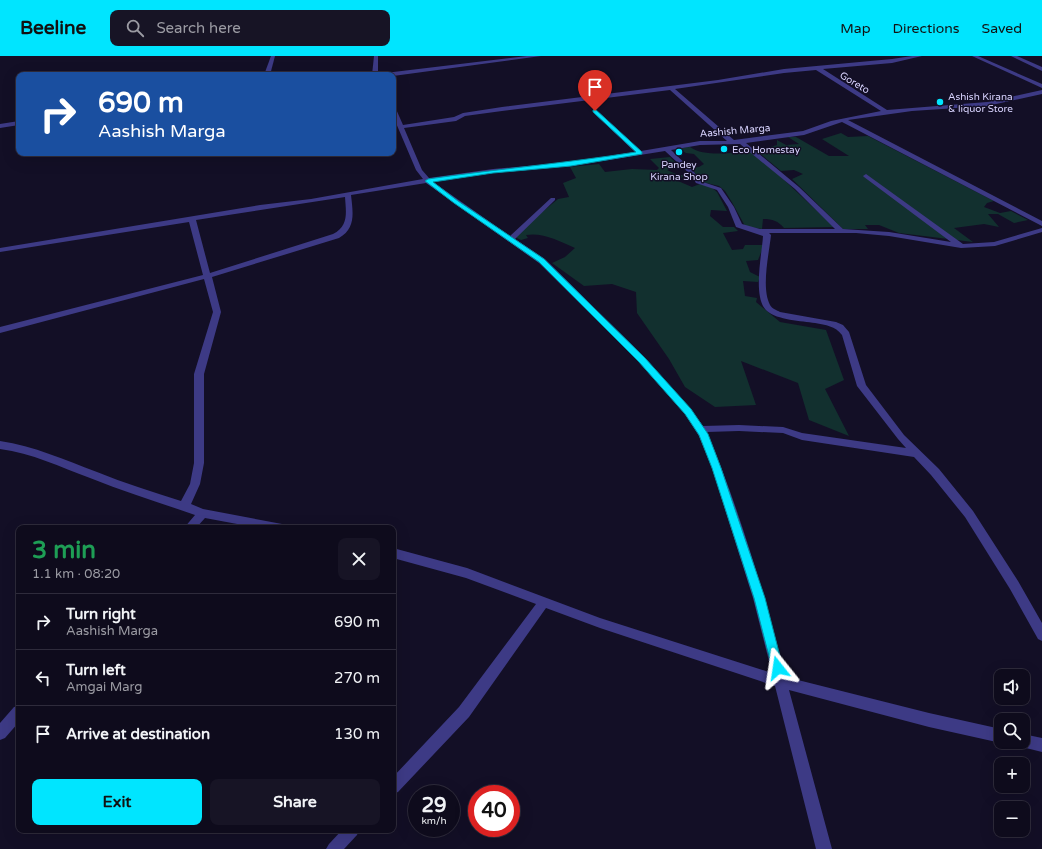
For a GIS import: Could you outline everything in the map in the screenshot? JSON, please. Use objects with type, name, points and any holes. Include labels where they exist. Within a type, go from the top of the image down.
[{"type":"street","points":[[268,72],[273,56]]},
{"type":"street","points":[[375,72],[376,56]]},
{"type":"street","points":[[396,74],[539,56]]},
{"type":"street","points":[[402,127],[456,119],[463,115],[494,110],[671,88],[784,71],[892,61],[920,56]]},
{"type":"street","points":[[974,56],[1042,86]]},
{"type":"street","points":[[1013,56],[1042,69]]},
{"type":"street","name":"Goreto","points":[[816,68],[886,112]]},
{"type":"street","points":[[671,88],[732,142]]},
{"type":"street","name":"Aashish Marga","points":[[0,250],[396,185],[493,171],[571,164],[700,143],[741,142],[804,133],[843,120],[864,115],[987,104],[1042,92]]},
{"type":"street","points":[[595,111],[640,153]]},
{"type":"street","points":[[396,115],[419,170],[428,181],[473,214],[542,260],[642,360],[688,412],[702,432],[717,468],[759,598],[824,849]]},
{"type":"street","points":[[843,120],[1042,224]]},
{"type":"street","points":[[0,126],[16,123]]},
{"type":"street","points":[[741,142],[797,188],[841,231]]},
{"type":"street","points":[[666,148],[692,173],[698,182],[719,189],[731,207],[739,225],[746,228],[760,231],[841,231],[888,234],[961,246],[995,244],[1042,230]]},
{"type":"street","points":[[866,176],[961,246]]},
{"type":"street","points":[[0,330],[208,275],[340,234],[350,223],[348,194]]},
{"type":"street","points":[[511,239],[554,199]]},
{"type":"street","points":[[184,508],[195,484],[199,463],[199,374],[217,312],[192,219]]},
{"type":"street","points":[[760,231],[767,235],[763,277],[766,305],[770,312],[829,323],[841,328],[846,334],[862,386],[901,437],[935,472],[969,514],[1014,585],[1042,635]]},
{"type":"street","points":[[702,432],[704,429],[716,428],[783,430],[802,436],[918,454]]},
{"type":"street","points":[[0,445],[15,447],[40,454],[95,476],[184,508],[266,525]]},
{"type":"street","points":[[192,525],[203,513]]},
{"type":"street","points":[[396,554],[467,573],[600,623],[781,682],[802,686],[928,720],[994,734]]},
{"type":"street","points":[[396,784],[464,712],[544,602]]},
{"type":"street","points":[[0,733],[16,715]]},
{"type":"street","points":[[1030,742],[1042,745]]},
{"type":"street","points":[[334,849],[349,833]]},
{"type":"green space","points":[[841,133],[848,137],[868,136],[994,201],[987,203],[984,207],[1000,213],[1011,211],[1028,220],[1014,223],[998,214],[988,214],[999,227],[984,224],[954,228],[973,242],[899,233],[879,225],[865,225],[868,229],[843,229],[792,179],[803,174],[794,170],[781,171],[757,151],[777,145],[777,140],[786,145],[799,144],[788,137],[796,137],[829,156],[849,156],[822,139]]},
{"type":"green space","points":[[690,147],[706,153],[737,153],[735,149],[745,148],[763,160],[834,227],[784,228],[780,224],[770,219],[763,219],[762,229],[745,226],[725,191],[719,186],[702,182],[691,168],[699,167],[704,164],[694,154],[686,153],[678,148]]},
{"type":"green space","points":[[670,157],[679,166],[667,170],[678,175],[685,175],[678,181],[692,187],[700,184],[711,187],[717,192],[727,211],[711,210],[710,216],[723,227],[734,227],[738,231],[723,233],[732,250],[743,249],[745,245],[764,245],[758,260],[746,261],[750,272],[760,277],[758,282],[743,281],[745,296],[757,298],[756,302],[780,322],[826,330],[844,380],[825,389],[849,436],[809,420],[798,383],[741,361],[756,405],[715,407],[685,387],[669,359],[637,313],[636,292],[612,284],[584,286],[552,263],[565,257],[575,248],[545,236],[532,234],[526,235],[528,238],[521,240],[513,236],[558,199],[569,197],[563,183],[576,178],[570,167],[599,164],[605,172],[632,169],[657,170],[659,168],[650,159]]},
{"type":"place","name":"Ashish Kirana & liquor Store","points":[[940,102]]},
{"type":"place","name":"Eco Homestay","points":[[724,149]]},
{"type":"place","name":"Pandey Kirana Shop","points":[[679,152]]},
{"type":"route","points":[[595,111],[640,153],[571,164],[493,171],[428,181],[479,218],[542,260],[588,304],[642,360],[688,412],[703,434],[717,468],[759,598],[778,668]]}]
